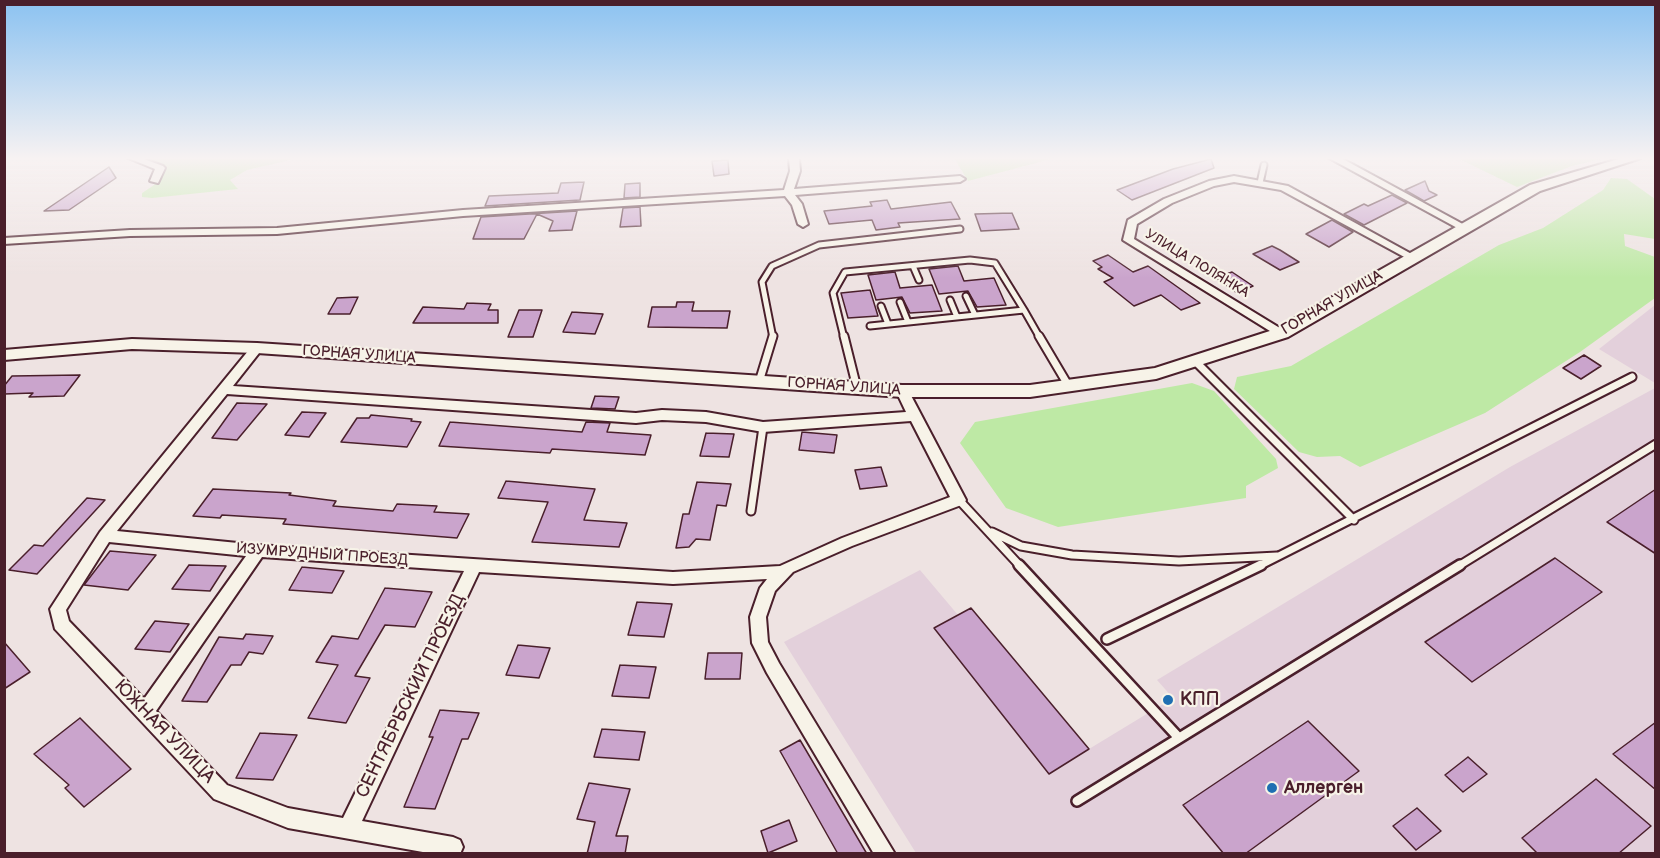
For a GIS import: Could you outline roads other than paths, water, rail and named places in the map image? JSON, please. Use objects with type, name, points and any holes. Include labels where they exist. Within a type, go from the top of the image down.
[{"type":"street","points":[[4,241],[130,233],[277,231],[463,213],[706,198]]},
{"type":"street","points":[[792,198],[797,204],[803,224]]},
{"type":"street","name":"УЛИЦА ПОЛЯНКА","points":[[1175,198],[1132,222],[1128,240],[1282,333]]},
{"type":"street","name":"УЛИЦА ПОЛЯНКА","points":[[1302,198],[1412,258]]},
{"type":"street","points":[[1409,198],[1465,228]]},
{"type":"street","name":"ГОРНАЯ УЛИЦА","points":[[4,355],[132,344],[257,348],[902,391],[1030,391],[1156,373],[1282,333],[1519,198]]},
{"type":"street","points":[[105,536],[257,348]]},
{"type":"street","name":"ГОРНАЯ УЛИЦА","points":[[225,390],[636,418],[662,415],[706,417],[763,427],[913,416]]},
{"type":"street","points":[[885,854],[760,643],[758,617],[768,588],[782,572],[847,542],[959,500],[913,416],[902,391]]},
{"type":"street","name":"ИЗУМРУДНЫЙ ПРОЕЗД","points":[[105,536],[258,551],[673,578],[782,572]]},
{"type":"street","name":"ЮЖНАЯ УЛИЦА","points":[[105,536],[58,609],[61,624],[221,792],[288,818],[453,847]]},
{"type":"street","points":[[145,712],[258,551]]},
{"type":"street","name":"СЕНТЯБРЬСКИЙ ПРОЕЗД","points":[[348,827],[474,566]]},
{"type":"lane","points":[[759,382],[773,337],[762,282],[772,266],[819,245],[960,229]]},
{"type":"lane","points":[[857,388],[833,293],[845,272],[969,260],[995,263],[1068,386]]},
{"type":"lane","points":[[913,266],[919,280]]},
{"type":"lane","points":[[966,296],[975,315]]},
{"type":"lane","points":[[950,300],[957,317]]},
{"type":"lane","points":[[900,302],[908,322]]},
{"type":"lane","points":[[881,306],[888,324]]},
{"type":"lane","points":[[870,326],[1024,310]]},
{"type":"lane","points":[[1195,361],[1354,520]]},
{"type":"lane","points":[[1107,639],[1282,556],[1632,377]]},
{"type":"lane","points":[[751,511],[763,427]]},
{"type":"lane","points":[[1077,801],[1656,444]]},
{"type":"lane","points":[[959,500],[1179,738]]},
{"type":"lane","points":[[987,530],[1021,546],[1072,555],[1179,561],[1282,556]]},
{"type":"place","name":"КПП","points":[[1168,700]]},
{"type":"place","name":"Аллерген","points":[[1272,788]]}]
